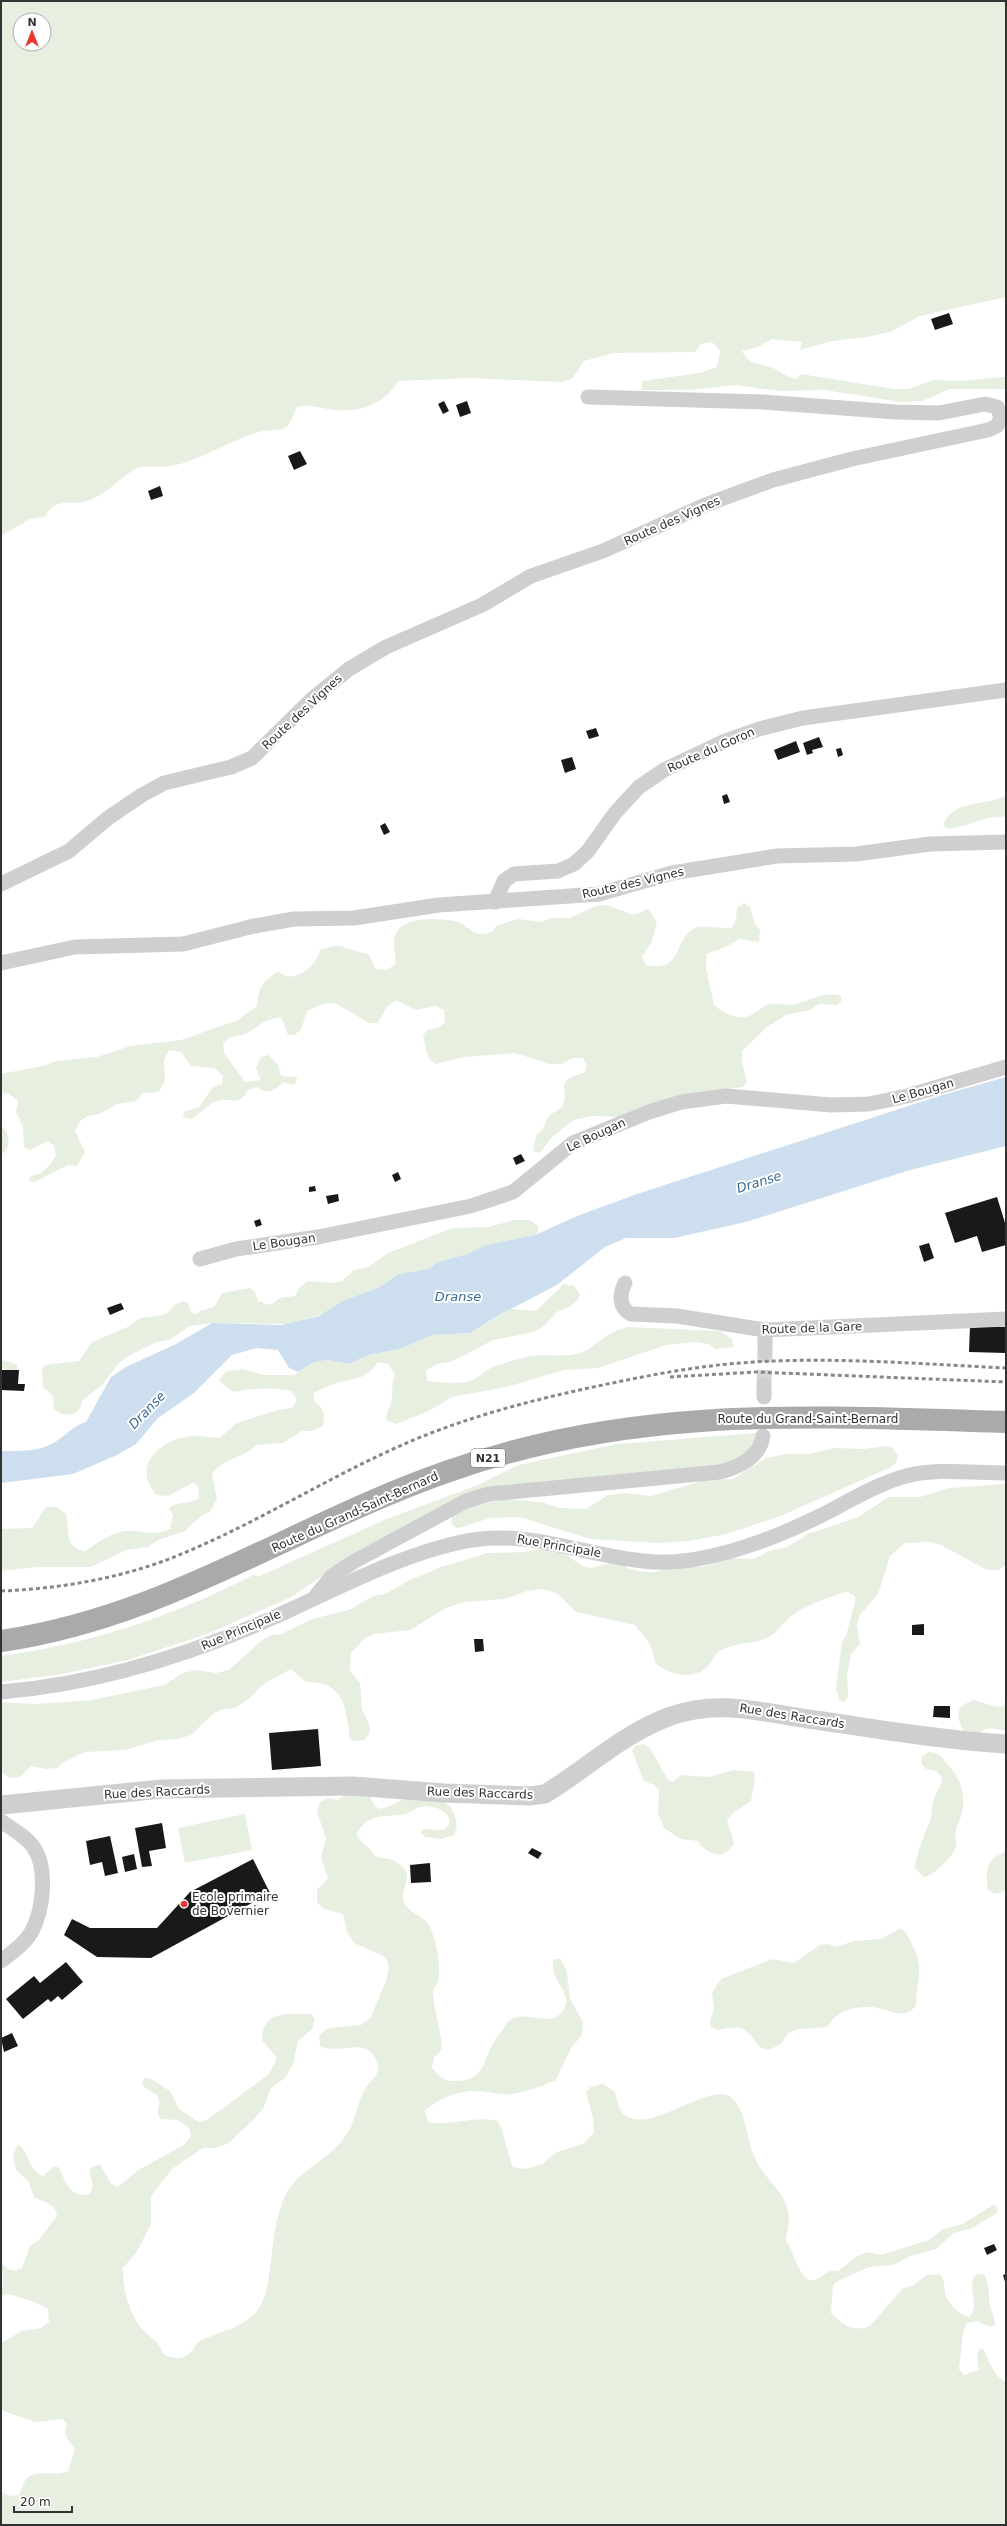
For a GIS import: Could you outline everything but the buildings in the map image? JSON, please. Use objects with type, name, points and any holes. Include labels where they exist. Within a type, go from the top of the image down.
[{"type":"main road","name":"Route du Grand-Saint-Bernard","points":[[1,1641],[39,1635],[122,1613],[186,1588],[341,1515],[415,1483],[454,1469],[555,1440],[638,1425],[727,1418],[811,1416],[1006,1422]]},
{"type":"street","name":"Route des Vignes","points":[[1,884],[69,851],[108,818],[148,791],[164,783],[231,767],[252,758],[316,695],[349,669],[386,647],[482,605],[531,576],[603,551],[705,505],[773,480],[852,459],[988,430],[997,426],[1001,416],[1000,410],[990,404],[952,411],[926,413],[867,411],[763,402],[588,397]]},
{"type":"street","name":"Route du Goron","points":[[495,902],[504,881],[514,874],[558,871],[574,864],[588,851],[615,813],[639,787],[664,770],[725,741],[758,729],[803,718],[1006,690]]},
{"type":"street","name":"Route des Vignes","points":[[1,962],[75,947],[183,944],[254,926],[294,919],[354,918],[439,905],[599,894],[672,873],[777,856],[856,854],[930,844],[1006,842]]},
{"type":"street","name":"Le Bougan","points":[[200,1259],[236,1249],[318,1237],[471,1206],[513,1192],[573,1143],[649,1112],[681,1102],[726,1096],[831,1105],[869,1104],[907,1096],[1006,1067]]},
{"type":"street","name":"Route de la Gare","points":[[625,1284],[621,1294],[621,1303],[625,1310],[632,1314],[677,1316],[765,1330],[1006,1319]]},
{"type":"street","points":[[765,1330],[765,1352]]},
{"type":"street","points":[[313,1599],[332,1576],[355,1561],[466,1500],[489,1494],[720,1472],[736,1467],[754,1455],[762,1444],[763,1436]]},
{"type":"street","name":"Rue Principale","points":[[1,1692],[98,1678],[162,1660],[230,1636],[402,1561],[464,1542],[511,1538],[642,1561],[688,1560],[755,1544],[789,1530],[885,1483],[909,1475],[1006,1473]]},
{"type":"street","name":"Rue des Raccards","points":[[1,1805],[170,1789],[353,1786],[467,1794],[529,1796],[545,1794],[636,1733],[670,1716],[706,1706],[735,1707],[778,1715],[1006,1744]]},
{"type":"street","points":[[1,1821],[34,1847],[41,1867],[42,1878],[38,1912],[32,1931],[18,1948],[1,1960]]},
{"type":"shaded area","points":[[1,1],[1006,1],[1006,297],[920,316],[890,332],[867,337],[832,341],[800,350],[802,342],[772,339],[758,347],[742,351],[748,359],[754,363],[774,368],[789,377],[796,379],[801,374],[894,389],[909,389],[933,380],[960,381],[1006,377],[1006,389],[950,389],[922,401],[900,402],[825,390],[779,391],[736,385],[688,390],[642,390],[642,381],[700,373],[717,367],[720,351],[712,342],[701,344],[695,352],[614,353],[584,361],[572,379],[561,382],[471,378],[398,381],[386,396],[379,401],[362,408],[343,411],[311,406],[297,407],[290,423],[283,428],[263,431],[248,436],[182,463],[167,467],[138,468],[95,498],[87,501],[58,504],[49,510],[45,517],[30,519],[1,536]]},
{"type":"shaded area","points":[[1006,796],[1006,817],[989,818],[954,828],[946,828],[943,825],[947,818],[958,809]]},
{"type":"shaded area","points":[[744,903],[750,907],[755,924],[760,930],[759,942],[739,939],[727,946],[707,954],[706,968],[714,1005],[727,1014],[743,1017],[753,1014],[769,1004],[797,1004],[824,995],[841,996],[841,1002],[836,1005],[819,1004],[810,1010],[786,1015],[767,1027],[742,1051],[742,1062],[747,1082],[743,1087],[674,1096],[633,1110],[621,1117],[592,1116],[574,1120],[552,1137],[540,1153],[533,1151],[536,1135],[542,1130],[550,1115],[562,1106],[565,1095],[565,1083],[574,1076],[584,1073],[587,1065],[583,1058],[573,1058],[561,1064],[550,1064],[515,1053],[464,1057],[435,1064],[428,1057],[423,1036],[427,1030],[440,1027],[445,1022],[444,1010],[436,1006],[415,1010],[396,1000],[386,1008],[378,1023],[369,1023],[335,1003],[322,1004],[307,1011],[301,1030],[294,1035],[288,1035],[281,1017],[265,1022],[245,1034],[229,1038],[223,1043],[224,1053],[245,1082],[261,1080],[256,1068],[261,1057],[269,1055],[278,1065],[281,1076],[297,1077],[295,1085],[283,1082],[271,1091],[264,1091],[257,1087],[248,1090],[241,1099],[234,1101],[222,1100],[214,1102],[190,1119],[183,1117],[184,1112],[199,1107],[213,1087],[222,1084],[223,1076],[215,1068],[191,1066],[181,1052],[169,1050],[164,1061],[165,1079],[159,1092],[143,1093],[136,1101],[117,1104],[100,1114],[88,1116],[80,1121],[75,1131],[85,1152],[77,1166],[68,1165],[35,1182],[29,1181],[31,1176],[43,1171],[51,1163],[56,1155],[54,1146],[48,1141],[30,1150],[24,1147],[23,1127],[16,1112],[18,1101],[8,1093],[1,1094],[1,1074],[43,1066],[56,1061],[97,1057],[130,1046],[181,1040],[238,1020],[257,1006],[260,989],[273,975],[278,971],[284,975],[290,976],[303,972],[314,963],[320,950],[328,947],[340,946],[369,954],[375,969],[386,970],[395,965],[394,941],[396,933],[400,927],[414,921],[440,919],[454,921],[480,934],[493,931],[496,926],[518,919],[542,922],[551,918],[570,918],[596,906],[607,905],[633,915],[648,909],[657,922],[652,941],[642,957],[646,965],[658,966],[666,965],[672,960],[688,933],[695,928],[732,928],[736,919],[737,908]]},
{"type":"shaded area","points":[[1,1125],[8,1136],[8,1144],[5,1152],[1,1155]]},
{"type":"shaded area","points":[[514,1220],[530,1220],[538,1226],[538,1232],[535,1235],[486,1245],[467,1254],[438,1262],[430,1269],[399,1274],[378,1288],[337,1305],[329,1312],[289,1324],[212,1323],[190,1326],[169,1340],[157,1342],[130,1355],[118,1364],[102,1385],[82,1401],[81,1406],[75,1413],[67,1415],[54,1409],[53,1396],[43,1387],[42,1368],[46,1365],[79,1361],[92,1342],[130,1326],[140,1318],[159,1316],[167,1313],[176,1304],[183,1301],[188,1303],[192,1313],[197,1314],[200,1311],[214,1307],[222,1293],[250,1288],[254,1291],[258,1301],[270,1305],[280,1298],[295,1296],[299,1288],[308,1281],[334,1283],[342,1281],[354,1270],[368,1267],[388,1253],[452,1228],[489,1227]]},
{"type":"shaded area","points":[[564,1284],[574,1286],[580,1294],[578,1300],[569,1307],[557,1312],[544,1326],[534,1332],[493,1340],[450,1362],[437,1364],[426,1370],[427,1381],[460,1383],[470,1381],[494,1367],[522,1358],[538,1355],[560,1356],[575,1354],[588,1349],[610,1334],[627,1327],[720,1331],[732,1339],[733,1347],[715,1349],[709,1344],[695,1342],[666,1345],[598,1368],[564,1370],[506,1387],[452,1397],[429,1411],[396,1424],[386,1420],[395,1375],[388,1364],[378,1362],[373,1369],[362,1376],[331,1385],[314,1393],[314,1401],[320,1406],[323,1412],[323,1426],[312,1431],[302,1431],[283,1443],[256,1445],[251,1450],[227,1461],[217,1469],[212,1474],[217,1499],[210,1512],[202,1515],[185,1531],[158,1540],[148,1547],[126,1550],[91,1567],[38,1567],[1,1571],[1,1529],[32,1528],[46,1507],[57,1507],[66,1514],[70,1542],[78,1549],[85,1551],[104,1538],[115,1533],[133,1531],[159,1533],[170,1529],[173,1515],[169,1508],[176,1504],[199,1498],[198,1486],[193,1483],[168,1496],[157,1495],[149,1485],[147,1474],[148,1465],[152,1456],[169,1443],[180,1438],[198,1436],[219,1438],[237,1423],[278,1410],[292,1408],[297,1399],[291,1391],[283,1390],[258,1389],[235,1392],[232,1391],[219,1380],[226,1371],[243,1369],[264,1375],[294,1375],[314,1362],[327,1360],[349,1364],[368,1355],[400,1349],[432,1335],[470,1333],[511,1309],[536,1311]]},
{"type":"shaded area","points":[[1,1359],[17,1365],[17,1371],[13,1374],[1,1367]]},
{"type":"shaded area","points":[[757,1433],[750,1450],[731,1464],[504,1487],[337,1566],[291,1597],[207,1634],[128,1660],[62,1674],[1,1682],[1,1656],[34,1651],[99,1636],[162,1615],[223,1590],[253,1575],[260,1576],[384,1520],[480,1484],[518,1465],[617,1444]]},
{"type":"shaded area","points":[[886,1446],[893,1448],[898,1456],[896,1463],[889,1468],[783,1515],[727,1534],[689,1541],[659,1543],[590,1539],[520,1517],[490,1518],[456,1528],[451,1524],[452,1517],[460,1509],[505,1499],[541,1502],[560,1508],[586,1509],[608,1495],[626,1493],[651,1496],[705,1480],[733,1479],[766,1458],[786,1454],[809,1454],[835,1448],[863,1449]]},
{"type":"shaded area","points":[[1006,1484],[1006,1565],[998,1570],[987,1570],[941,1545],[929,1542],[905,1543],[890,1556],[878,1594],[860,1615],[857,1625],[860,1644],[851,1654],[847,1675],[848,1697],[844,1702],[839,1700],[836,1687],[842,1642],[846,1636],[855,1602],[855,1596],[848,1592],[843,1592],[829,1597],[798,1612],[790,1617],[771,1636],[767,1638],[723,1649],[717,1653],[702,1671],[696,1674],[682,1675],[668,1671],[656,1664],[650,1644],[635,1625],[576,1612],[558,1594],[543,1589],[527,1591],[504,1599],[465,1602],[446,1608],[410,1630],[373,1634],[363,1640],[351,1653],[350,1671],[360,1683],[362,1709],[370,1727],[369,1734],[364,1740],[355,1741],[350,1739],[345,1708],[336,1692],[329,1686],[319,1683],[306,1682],[291,1669],[262,1685],[251,1697],[235,1708],[223,1709],[214,1713],[191,1735],[178,1739],[159,1740],[125,1750],[85,1752],[64,1762],[57,1768],[46,1769],[31,1766],[20,1777],[9,1778],[1,1772],[1,1702],[37,1704],[92,1700],[164,1685],[183,1673],[196,1670],[216,1673],[229,1670],[261,1641],[271,1635],[281,1634],[312,1619],[349,1610],[373,1596],[385,1594],[408,1581],[441,1567],[488,1553],[525,1552],[543,1549],[567,1555],[582,1566],[591,1568],[614,1562],[624,1564],[627,1568],[643,1572],[654,1572],[686,1565],[702,1567],[731,1558],[754,1559],[769,1551],[787,1547],[808,1534],[858,1517],[889,1497],[920,1497],[949,1488]]},
{"type":"shaded area","points":[[973,1700],[997,1707],[1003,1706],[1006,1700],[1006,1731],[999,1729],[985,1729],[979,1733],[964,1731],[959,1719],[959,1710],[961,1706]]},
{"type":"shaded area","points":[[643,1744],[650,1748],[668,1780],[673,1782],[681,1775],[709,1777],[733,1770],[754,1772],[755,1778],[751,1801],[733,1813],[727,1821],[734,1843],[726,1853],[711,1853],[698,1841],[681,1839],[664,1828],[658,1814],[659,1790],[654,1785],[644,1781],[632,1751],[635,1746]]},
{"type":"shaded area","points":[[929,1752],[936,1753],[940,1756],[953,1770],[962,1789],[963,1809],[956,1830],[955,1850],[948,1860],[938,1869],[924,1877],[915,1868],[917,1856],[931,1818],[933,1802],[942,1780],[942,1777],[936,1771],[926,1769],[921,1763],[922,1756]]},
{"type":"shaded area","points":[[352,1790],[368,1792],[375,1806],[380,1809],[409,1798],[434,1798],[450,1807],[455,1818],[456,1826],[454,1835],[441,1839],[425,1837],[421,1833],[423,1829],[443,1830],[450,1824],[447,1814],[438,1808],[427,1806],[417,1808],[406,1814],[373,1818],[367,1821],[357,1833],[360,1839],[375,1856],[392,1860],[401,1865],[405,1870],[407,1876],[403,1898],[405,1904],[410,1910],[423,1919],[432,1930],[438,1953],[439,1969],[438,1982],[433,1993],[442,2049],[434,2058],[432,2067],[438,2075],[449,2081],[463,2081],[471,2078],[476,2075],[484,2065],[493,2043],[507,2023],[511,2020],[518,2017],[548,2019],[554,2018],[560,2014],[565,2007],[566,2001],[563,1990],[554,1972],[554,1959],[561,1959],[567,1973],[570,1999],[583,2022],[582,2035],[571,2048],[556,2080],[540,2087],[512,2094],[469,2091],[448,2096],[435,2103],[425,2111],[428,2122],[445,2123],[480,2119],[498,2121],[503,2132],[513,2167],[526,2169],[542,2164],[555,2153],[585,2143],[594,2132],[593,2118],[586,2093],[590,2087],[603,2084],[615,2092],[622,2112],[632,2118],[644,2119],[672,2111],[702,2098],[715,2095],[726,2095],[732,2098],[741,2113],[757,2163],[779,2192],[788,2208],[789,2218],[786,2240],[798,2266],[808,2280],[815,2280],[830,2271],[838,2271],[859,2255],[868,2252],[881,2255],[929,2240],[943,2229],[963,2224],[993,2205],[998,2207],[997,2213],[972,2228],[954,2233],[936,2249],[911,2256],[893,2265],[869,2267],[838,2281],[833,2285],[831,2313],[839,2321],[854,2328],[864,2328],[870,2326],[902,2289],[914,2285],[926,2275],[940,2274],[944,2281],[945,2293],[948,2301],[958,2311],[969,2317],[973,2312],[974,2307],[972,2290],[973,2279],[977,2274],[984,2274],[987,2282],[990,2306],[995,2325],[991,2327],[976,2321],[967,2323],[963,2333],[959,2369],[964,2375],[979,2370],[977,2356],[979,2349],[983,2349],[992,2368],[998,2376],[1006,2381],[1006,2525],[1,2525],[1,2492],[11,2496],[19,2495],[27,2478],[31,2475],[41,2473],[63,2473],[68,2471],[75,2449],[65,2435],[67,2424],[63,2419],[35,2422],[1,2410],[1,2343],[22,2331],[41,2328],[49,2322],[48,2309],[43,2306],[13,2295],[7,2294],[1,2296],[3,2280],[1,2262],[8,2269],[15,2271],[22,2268],[30,2246],[38,2241],[57,2216],[54,2208],[34,2197],[28,2181],[16,2170],[13,2155],[18,2144],[25,2152],[34,2170],[43,2176],[53,2167],[58,2167],[66,2183],[78,2194],[90,2194],[93,2185],[90,2176],[90,2168],[100,2164],[111,2184],[118,2187],[138,2170],[184,2145],[191,2137],[189,2128],[178,2120],[160,2119],[157,2111],[160,2103],[157,2095],[145,2088],[142,2083],[145,2077],[153,2080],[170,2091],[179,2109],[199,2122],[207,2120],[269,2074],[277,2058],[262,2040],[263,2030],[267,2023],[278,2016],[286,2014],[312,2014],[315,2019],[312,2029],[298,2041],[293,2064],[285,2078],[271,2088],[263,2109],[229,2143],[215,2148],[203,2148],[172,2169],[151,2196],[151,2224],[136,2253],[123,2268],[125,2292],[134,2317],[143,2330],[157,2343],[164,2355],[170,2357],[180,2358],[188,2355],[197,2343],[236,2327],[256,2312],[263,2301],[267,2286],[278,2216],[284,2199],[292,2185],[304,2173],[339,2145],[348,2133],[361,2097],[366,2087],[377,2074],[378,2070],[376,2060],[371,2053],[365,2049],[351,2047],[335,2049],[320,2046],[319,2035],[329,2028],[361,2025],[371,2017],[387,1978],[389,1965],[385,1957],[354,1943],[347,1932],[343,1914],[324,1909],[317,1902],[317,1890],[328,1878],[321,1858],[326,1838],[317,1812],[320,1802],[328,1798],[338,1800]]},
{"type":"shaded area","points":[[245,1814],[252,1850],[185,1863],[178,1828]]},
{"type":"shaded area","points":[[1006,1850],[1006,1888],[1003,1892],[995,1894],[988,1890],[987,1877],[989,1864],[995,1857]]},
{"type":"shaded area","points":[[901,1928],[907,1934],[917,1955],[919,1963],[916,2006],[908,2012],[899,2013],[872,2007],[850,2009],[838,2015],[830,2025],[790,2032],[782,2043],[774,2048],[768,2049],[760,2047],[745,2030],[731,2028],[717,2030],[711,2027],[710,2021],[714,2008],[712,1993],[721,1979],[772,1959],[794,1963],[820,1945],[828,1944],[836,1947],[854,1941],[881,1939]]},
{"type":"water","name":"Dranse","points":[[1006,1077],[1006,1146],[910,1170],[746,1222],[674,1238],[626,1238],[605,1247],[557,1285],[501,1314],[470,1333],[432,1335],[400,1349],[368,1355],[349,1364],[327,1360],[314,1362],[298,1372],[289,1368],[278,1350],[257,1348],[232,1355],[194,1393],[158,1418],[136,1444],[117,1455],[73,1474],[1,1483],[1,1451],[22,1451],[42,1448],[55,1442],[73,1428],[86,1422],[111,1377],[126,1367],[176,1344],[212,1323],[282,1325],[319,1316],[343,1301],[378,1288],[399,1274],[429,1269],[438,1262],[467,1254],[486,1245],[535,1235],[577,1216],[637,1194],[939,1096]]},
{"type":"tunnel","points":[[764,1385],[765,1352]]},
{"type":"railway","points":[[1,1591],[62,1586],[102,1579],[161,1562],[230,1532],[363,1463],[431,1433],[493,1412],[577,1391],[676,1371],[715,1365],[754,1362],[817,1360],[1006,1368]]},
{"type":"railway","points":[[670,1377],[756,1372],[1006,1382]]},
{"type":"place","name":"Ecole primaire de Bovernier","points":[[184,1904]]}]
